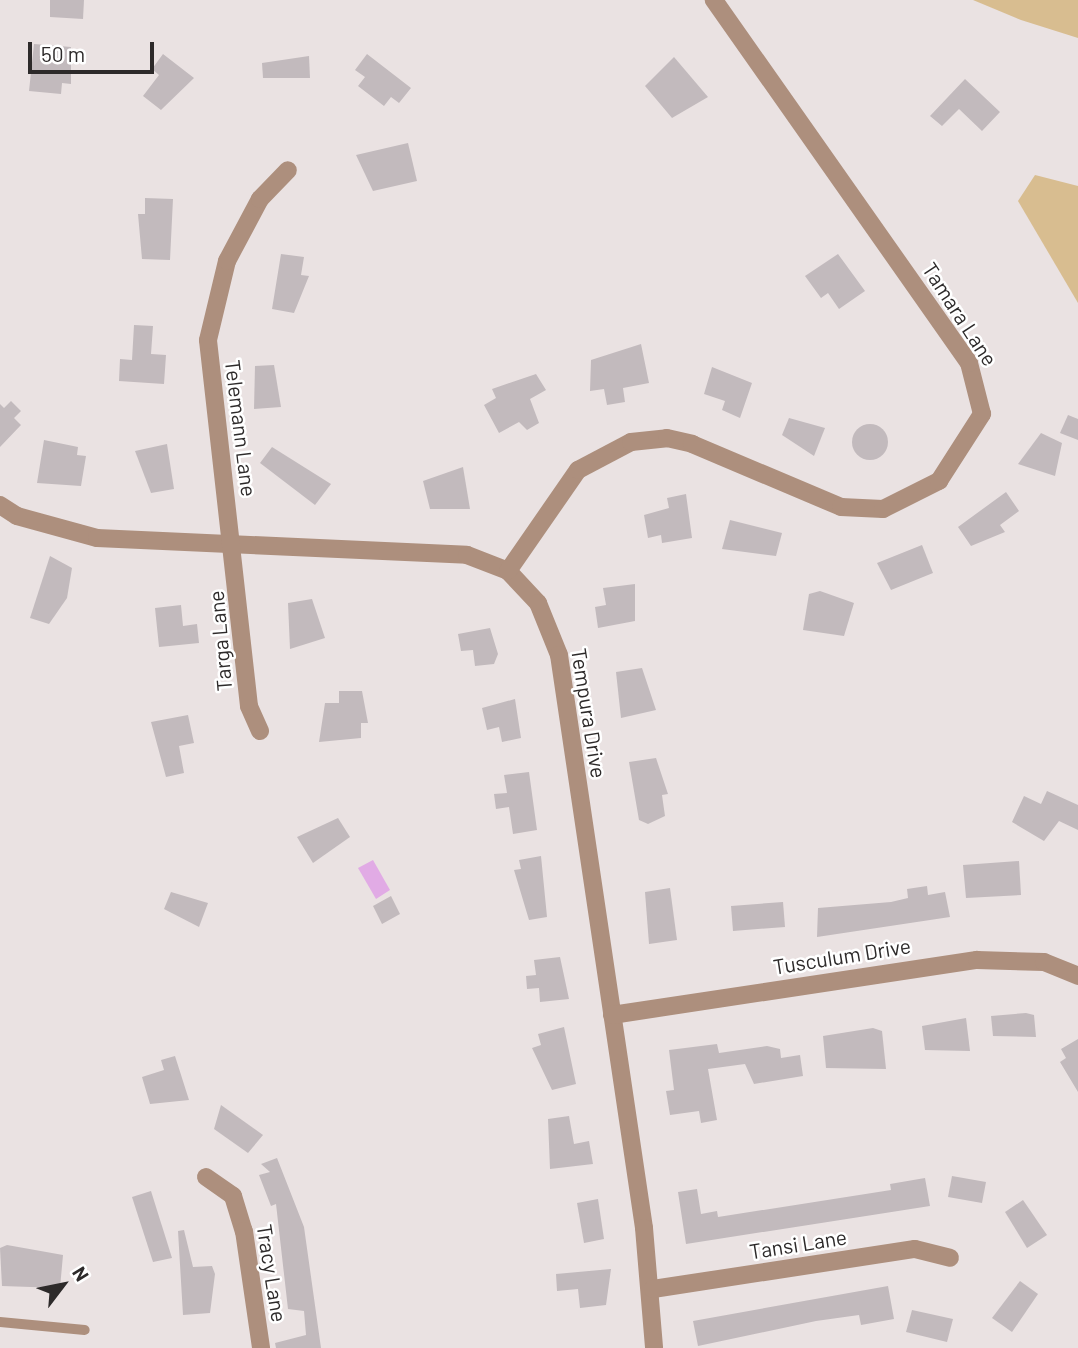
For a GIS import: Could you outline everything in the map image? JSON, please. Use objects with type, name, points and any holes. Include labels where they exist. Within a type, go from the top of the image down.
[{"type":"street","name":"Tamara Lane","points":[[508,571],[579,470],[631,442],[667,438],[692,444],[841,507],[883,509],[939,481],[982,414],[969,363],[714,0]]},
{"type":"street","name":"Telemann Lane","points":[[233,545],[208,340],[227,261],[260,200],[288,170]]},
{"type":"street","name":"Tempura Drive","points":[[0,505],[17,516],[97,538],[467,555],[508,571],[538,603],[559,655],[653,1289],[654,1348]]},
{"type":"street","name":"Targa Lane","points":[[233,545],[248,706],[260,731]]},
{"type":"street","name":"Tusculum Drive","points":[[612,1015],[977,960],[1044,962],[1076,968]]},
{"type":"street","name":"Tracy Lane","points":[[206,1177],[233,1196],[244,1231],[261,1348]]},
{"type":"street","name":"Tansi Lane","points":[[653,1289],[915,1249],[950,1258]]},
{"type":"lane","points":[[0,1322],[85,1330]]},
{"type":"shaded area","points":[[973,0],[1078,0],[1078,38],[1021,20]]},
{"type":"shaded area","points":[[1035,175],[1078,186],[1078,303],[1018,201]]},
{"type":"shaded area","points":[[373,860],[390,890],[376,899],[358,868]]},
{"type":"building","points":[[50,0],[84,0],[83,19],[50,17]]},
{"type":"building","points":[[34,44],[71,47],[71,84],[62,83],[61,94],[29,91]]},
{"type":"building","points":[[163,54],[194,78],[161,110],[143,96],[159,75],[152,69]]},
{"type":"building","points":[[367,54],[411,88],[399,103],[391,97],[384,106],[358,86],[365,77],[355,70]]},
{"type":"building","points":[[309,56],[310,78],[263,78],[262,63]]},
{"type":"building","points":[[674,57],[708,97],[672,118],[645,86]]},
{"type":"building","points":[[965,79],[1000,112],[982,131],[959,109],[942,126],[930,116]]},
{"type":"building","points":[[408,143],[417,181],[373,191],[356,155]]},
{"type":"building","points":[[145,198],[173,199],[170,260],[142,259],[138,214],[145,214]]},
{"type":"building","points":[[281,254],[304,257],[301,275],[309,276],[294,313],[272,309]]},
{"type":"building","points":[[838,254],[865,291],[839,309],[828,293],[821,298],[805,276]]},
{"type":"building","points":[[134,325],[153,326],[151,354],[166,355],[164,384],[119,381],[120,359],[132,360]]},
{"type":"building","points":[[641,344],[649,383],[623,388],[625,402],[607,405],[604,389],[590,391],[591,360]]},
{"type":"building","points":[[274,365],[281,407],[254,409],[255,366]]},
{"type":"building","points":[[712,367],[752,383],[740,418],[722,410],[725,401],[704,394]]},
{"type":"building","points":[[536,374],[546,390],[530,399],[539,423],[527,430],[519,422],[499,433],[484,405],[496,398],[492,389]]},
{"type":"building","points":[[11,401],[21,411],[14,418],[21,425],[0,447],[0,404],[4,408]]},
{"type":"building","points":[[1068,415],[1078,419],[1078,440],[1060,433]]},
{"type":"building","points":[[789,418],[825,428],[814,456],[782,435]]},
{"type":"building","points":[[870,424],[883,429],[888,442],[883,455],[870,460],[857,455],[852,442],[857,429]]},
{"type":"building","points":[[1041,433],[1062,443],[1055,476],[1018,464]]},
{"type":"building","points":[[44,440],[78,447],[77,455],[86,456],[81,486],[37,483]]},
{"type":"building","points":[[167,444],[174,489],[151,493],[135,451]]},
{"type":"building","points":[[272,447],[331,484],[315,505],[260,463]]},
{"type":"building","points":[[463,467],[470,509],[430,509],[423,481]]},
{"type":"building","points":[[1006,492],[1019,511],[1000,525],[1005,532],[971,546],[958,527]]},
{"type":"building","points":[[686,494],[692,538],[662,543],[661,535],[648,538],[644,515],[669,508],[667,498]]},
{"type":"building","points":[[730,520],[782,533],[776,556],[722,549]]},
{"type":"building","points":[[922,545],[933,573],[891,590],[877,563]]},
{"type":"building","points":[[50,556],[72,568],[67,598],[49,624],[30,618]]},
{"type":"building","points":[[635,584],[635,621],[598,628],[595,607],[606,605],[603,588]]},
{"type":"building","points":[[820,591],[854,603],[844,636],[803,630],[809,594]]},
{"type":"building","points":[[312,599],[325,638],[290,649],[288,603]]},
{"type":"building","points":[[181,605],[183,626],[197,624],[199,643],[159,647],[155,608]]},
{"type":"building","points":[[490,628],[498,654],[494,664],[475,666],[473,650],[461,651],[458,634]]},
{"type":"building","points":[[642,668],[656,710],[621,718],[616,672]]},
{"type":"building","points":[[339,691],[362,691],[368,723],[361,723],[361,738],[319,742],[325,703],[339,703]]},
{"type":"building","points":[[515,699],[521,738],[502,742],[499,727],[487,730],[482,708]]},
{"type":"building","points":[[188,715],[194,743],[179,746],[184,773],[166,777],[151,722]]},
{"type":"building","points":[[656,758],[668,794],[662,795],[665,816],[648,824],[639,820],[629,762]]},
{"type":"building","points":[[529,772],[537,830],[513,834],[509,807],[496,809],[494,794],[507,793],[504,775]]},
{"type":"building","points":[[1047,791],[1078,805],[1078,830],[1059,821],[1044,841],[1012,822],[1024,796],[1041,804]]},
{"type":"building","points":[[338,818],[350,837],[313,863],[297,837]]},
{"type":"building","points":[[541,856],[547,917],[529,920],[514,870],[521,869],[519,860]]},
{"type":"building","points":[[1019,861],[1021,895],[966,898],[963,865]]},
{"type":"building","points":[[927,886],[928,895],[945,892],[950,917],[817,937],[818,908],[891,902],[908,898],[907,889]]},
{"type":"building","points":[[670,888],[677,940],[649,944],[645,892]]},
{"type":"building","points":[[171,892],[208,903],[199,927],[164,909]]},
{"type":"building","points":[[391,896],[400,914],[382,924],[373,906]]},
{"type":"building","points":[[783,902],[785,927],[733,931],[731,906]]},
{"type":"building","points":[[560,957],[569,999],[540,1002],[539,988],[527,989],[526,976],[536,975],[534,960]]},
{"type":"building","points":[[1026,1013],[1034,1015],[1036,1037],[993,1036],[991,1016]]},
{"type":"building","points":[[966,1018],[970,1051],[925,1050],[922,1026]]},
{"type":"building","points":[[564,1027],[576,1084],[552,1090],[532,1048],[541,1045],[538,1034]]},
{"type":"building","points":[[873,1028],[882,1031],[886,1069],[826,1068],[823,1036]]},
{"type":"building","points":[[1078,1039],[1078,1092],[1060,1062],[1066,1058],[1061,1049]]},
{"type":"building","points":[[717,1044],[719,1053],[767,1046],[780,1049],[781,1058],[800,1055],[803,1076],[754,1084],[745,1064],[708,1069],[717,1120],[701,1123],[699,1111],[670,1115],[666,1091],[674,1090],[669,1050]]},
{"type":"building","points":[[175,1056],[189,1100],[150,1104],[142,1077],[164,1070],[161,1060]]},
{"type":"building","points":[[221,1105],[263,1135],[248,1153],[214,1129]]},
{"type":"building","points":[[569,1116],[574,1144],[589,1141],[593,1164],[550,1169],[548,1119]]},
{"type":"building","points":[[277,1158],[304,1227],[321,1348],[276,1348],[275,1343],[306,1335],[304,1311],[288,1309],[276,1204],[271,1206],[259,1175],[270,1172],[261,1164]]},
{"type":"building","points":[[952,1176],[986,1182],[982,1203],[948,1197]]},
{"type":"building","points":[[925,1178],[930,1206],[686,1244],[678,1192],[697,1189],[701,1214],[717,1211],[718,1217],[891,1190],[890,1184]]},
{"type":"building","points":[[151,1191],[172,1258],[153,1262],[132,1197]]},
{"type":"building","points":[[598,1199],[604,1239],[584,1243],[577,1203]]},
{"type":"building","points":[[1023,1200],[1047,1235],[1027,1248],[1005,1212]]},
{"type":"building","points":[[184,1230],[193,1267],[212,1266],[215,1274],[210,1313],[183,1315],[178,1231]]},
{"type":"building","points":[[7,1245],[63,1255],[60,1288],[2,1286],[0,1248]]},
{"type":"building","points":[[611,1269],[606,1305],[580,1308],[578,1289],[557,1291],[556,1274]]},
{"type":"building","points":[[1020,1281],[1038,1294],[1012,1332],[992,1318]]},
{"type":"building","points":[[888,1286],[894,1319],[861,1325],[859,1315],[816,1321],[698,1346],[693,1321]]},
{"type":"building","points":[[912,1310],[953,1319],[947,1342],[906,1332]]}]
